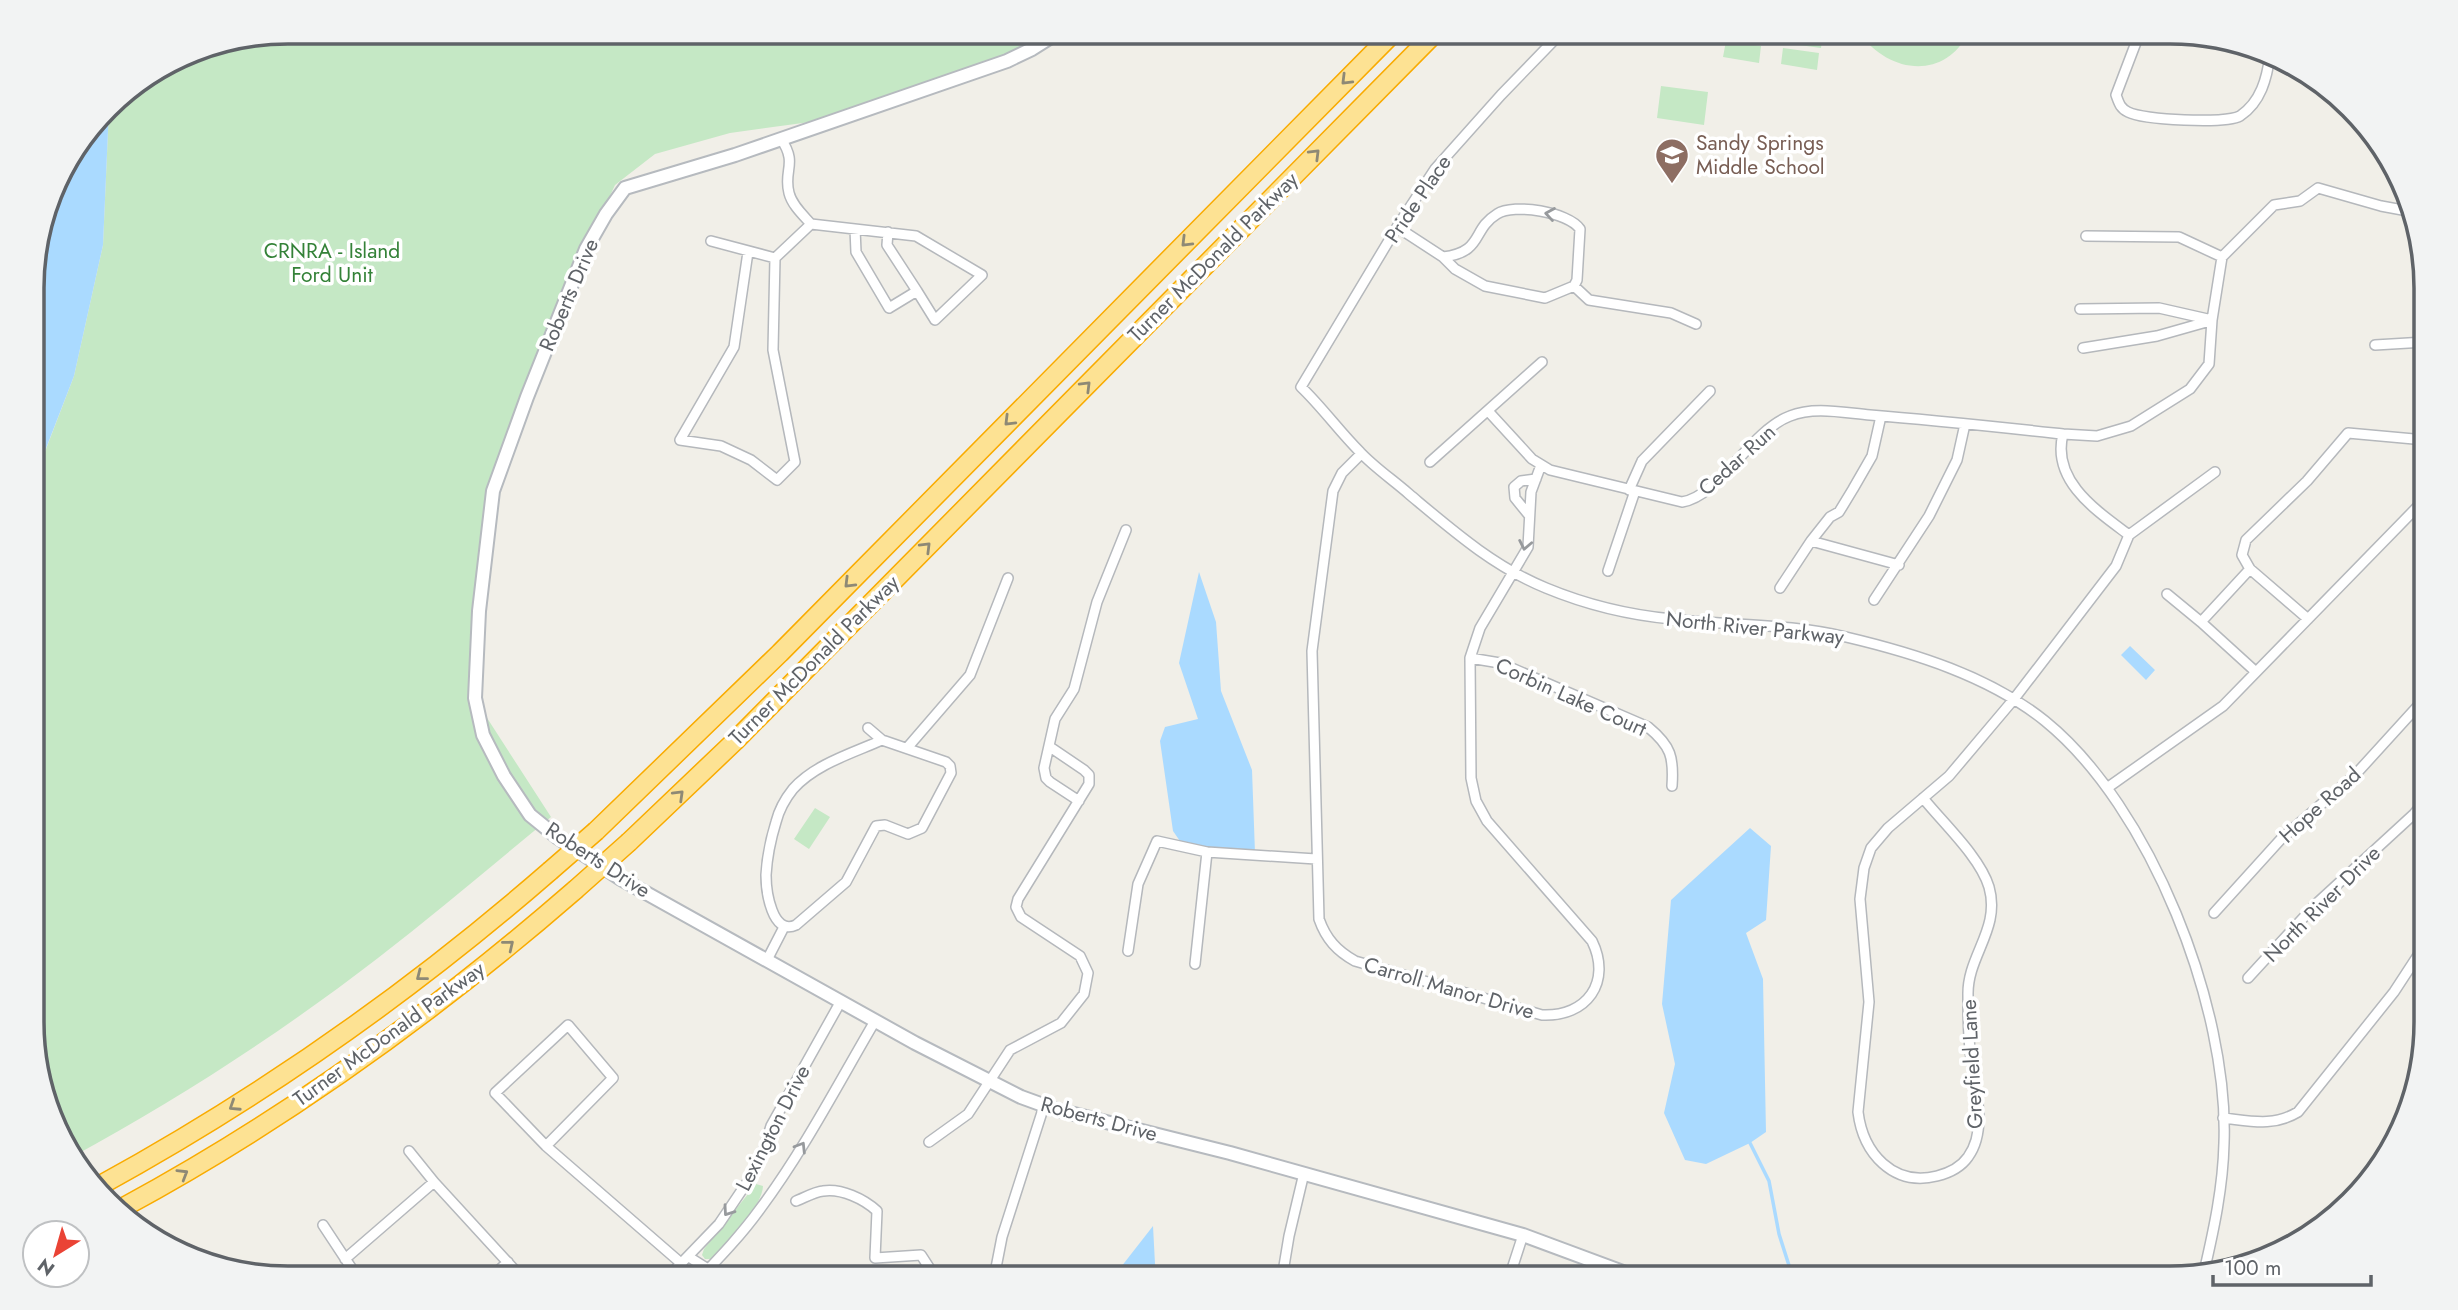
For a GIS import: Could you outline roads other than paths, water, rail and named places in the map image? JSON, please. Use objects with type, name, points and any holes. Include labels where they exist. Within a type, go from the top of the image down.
[{"type":"highway","name":"Turner McDonald Parkway","points":[[104,1183],[214,1119],[345,1032],[466,941],[550,872],[780,653],[1382,44]]},
{"type":"highway","name":"Turner McDonald Parkway","points":[[127,1206],[249,1133],[351,1065],[452,991],[629,842],[734,741],[1424,44]]},
{"type":"street","name":"Roberts Drive","points":[[1040,44],[1007,61],[781,139],[625,188],[586,249],[493,491],[479,611],[475,674],[475,698],[484,735],[505,776],[530,815],[557,837],[621,879],[989,1082],[1044,1105],[1304,1173],[1522,1235],[1606,1266]]},
{"type":"street","name":"Pride Place","points":[[1301,387],[1435,169],[1500,95],[1550,44]]},
{"type":"street","points":[[2136,44],[2116,96],[2120,106],[2129,113],[2141,116],[2219,122],[2238,117],[2252,106],[2261,93],[2268,65]]},
{"type":"street","points":[[781,139],[791,162],[789,195],[811,224],[916,236],[982,275],[935,320],[887,245],[888,233]]},
{"type":"street","points":[[2086,236],[2179,237],[2222,257],[2274,205],[2300,201],[2318,188],[2401,210]]},
{"type":"street","points":[[1397,227],[1443,257],[1455,269],[1485,286],[1545,298],[1574,286],[1577,280],[1580,229],[1570,219],[1554,214],[1517,210],[1502,212],[1490,219],[1473,245],[1465,252],[1443,257]]},
{"type":"street","points":[[748,252],[734,347],[680,440],[721,446],[751,460],[777,480],[795,462],[773,350],[775,258],[811,224]]},
{"type":"street","points":[[855,229],[856,252],[890,308],[916,291]]},
{"type":"street","points":[[711,241],[775,258]]},
{"type":"street","name":"Cedar Run","points":[[1488,411],[1532,458],[1550,470],[1671,500],[1692,500],[1711,486],[1758,437],[1789,416],[1810,411],[2097,436],[2131,426],[2190,389],[2209,364],[2212,320],[2222,257]]},
{"type":"street","points":[[1574,286],[1589,300],[1671,313],[1696,324]]},
{"type":"street","points":[[2080,309],[2159,308],[2212,320]]},
{"type":"street","points":[[2083,348],[2157,336],[2212,320]]},
{"type":"street","points":[[2375,345],[2414,343]]},
{"type":"street","points":[[1430,462],[1542,362]]},
{"type":"street","name":"North River Parkway","points":[[1301,387],[1361,454],[1454,531],[1514,572],[1569,597],[1627,613],[1674,620],[1788,628],[1843,636],[1944,666],[2014,699],[2043,719],[2070,743],[2106,788],[2149,858],[2184,934],[2204,997],[2215,1047],[2223,1118],[2221,1185],[2206,1263]]},
{"type":"street","points":[[1608,571],[1642,461],[1710,391]]},
{"type":"street","points":[[1780,588],[1829,517],[1839,512],[1866,467],[1872,456],[1881,416]]},
{"type":"street","points":[[1874,600],[1929,516],[1957,460],[1965,424]]},
{"type":"street","points":[[2308,619],[2250,569],[2242,555],[2246,540],[2306,481],[2348,433],[2414,439]]},
{"type":"street","points":[[2063,434],[2060,443],[2065,470],[2074,489],[2093,508],[2129,535],[2215,472]]},
{"type":"street","name":"Carroll Manor Drive","points":[[1361,454],[1342,473],[1334,491],[1312,651],[1317,907],[1323,930],[1336,948],[1355,961],[1542,1014],[1556,1015],[1572,1011],[1585,1003],[1594,991],[1599,979],[1600,965],[1592,941],[1487,821],[1476,801],[1471,778],[1471,658],[1480,628],[1514,572]]},
{"type":"street","points":[[1514,572],[1528,547],[1531,492],[1541,465]]},
{"type":"street","points":[[1528,514],[1516,498],[1514,487],[1521,481],[1536,479]]},
{"type":"street","points":[[2106,788],[2223,706],[2414,510]]},
{"type":"street","points":[[1079,801],[1046,778],[1044,768],[1055,719],[1074,689],[1097,602],[1126,530]]},
{"type":"street","name":"Greyfield Lane","points":[[1923,798],[1974,859],[1988,884],[1992,900],[1988,931],[1969,980],[1968,992],[1971,1058],[1977,1096],[1975,1143],[1968,1157],[1956,1168],[1927,1178],[1911,1178],[1886,1166],[1874,1155],[1866,1142],[1858,1112],[1870,1002],[1860,899],[1864,868],[1871,848],[1888,828],[1923,798],[1949,776],[2014,699],[2116,566],[2129,535]]},
{"type":"street","points":[[1811,541],[1899,565]]},
{"type":"street","points":[[2201,622],[2250,569]]},
{"type":"street","points":[[907,748],[970,675],[1008,579]]},
{"type":"street","points":[[2167,594],[2256,672]]},
{"type":"street","name":"Corbin Lake Court","points":[[1471,658],[1500,663],[1648,727],[1661,738],[1670,752],[1673,767],[1672,786]]},
{"type":"street","name":"Hope Road","points":[[2214,913],[2281,839],[2356,775],[2414,710]]},
{"type":"street","points":[[868,728],[882,740],[946,762],[951,773],[922,828],[908,834],[885,825],[876,826],[846,882],[796,925],[783,927],[776,920],[766,877],[775,822],[782,804],[795,787],[821,767],[882,740]]},
{"type":"street","points":[[929,1142],[968,1114],[1010,1051],[1061,1023],[1084,994],[1088,973],[1080,956],[1021,917],[1016,907],[1018,899],[1089,784],[1089,775],[1050,747]]},
{"type":"street","name":"North River Drive","points":[[2248,978],[2316,904],[2414,814]]},
{"type":"street","points":[[1128,951],[1139,884],[1157,841],[1207,852],[1316,859]]},
{"type":"street","points":[[1195,964],[1206,885],[1207,852]]},
{"type":"street","points":[[768,960],[783,927]]},
{"type":"street","points":[[2223,1118],[2269,1122],[2284,1120],[2298,1112],[2395,992],[2414,962]]},
{"type":"street","name":"Lexington Drive","points":[[679,1266],[719,1224],[750,1178],[761,1158],[774,1119],[841,1001]]},
{"type":"street","name":"Lexington Drive","points":[[711,1266],[738,1238],[762,1207],[875,1021]]},
{"type":"street","points":[[546,1146],[613,1078],[568,1025],[495,1093],[546,1146],[685,1260],[700,1266]]},
{"type":"street","points":[[996,1266],[1002,1237],[1044,1105]]},
{"type":"street","points":[[409,1151],[512,1266]]},
{"type":"street","points":[[1284,1266],[1304,1173]]},
{"type":"street","points":[[345,1259],[434,1182]]},
{"type":"street","points":[[796,1201],[824,1190],[843,1192],[870,1205],[877,1211],[875,1258],[921,1255],[928,1266]]},
{"type":"street","points":[[323,1225],[350,1266]]},
{"type":"street","points":[[1513,1266],[1522,1235]]},
{"type":"street","points":[[504,1266],[508,1262]]},
{"type":"water","points":[[108,123],[103,245],[74,376],[44,454],[44,272],[48,241],[62,195],[85,152]]},
{"type":"water","points":[[1199,572],[1216,622],[1221,691],[1252,770],[1255,853],[1182,844],[1173,831],[1160,741],[1165,727],[1198,719],[1179,663]]},
{"type":"water","points":[[2130,646],[2155,670],[2146,680],[2121,655]]},
{"type":"water","points":[[1750,828],[1771,846],[1766,920],[1746,933],[1763,979],[1766,1132],[1750,1143],[1706,1164],[1685,1160],[1664,1113],[1675,1064],[1662,1004],[1671,900]]},
{"type":"water","points":[[1153,1226],[1156,1266],[1122,1266]]},
{"type":"waterway","points":[[1750,1143],[1769,1181],[1779,1234],[1789,1266]]},
{"type":"place","name":"Sandy Springs Middle School","points":[[1672,185]]},
{"type":"park label","name":"CRNRA - Island Ford Unit","points":[[332,263]]}]
